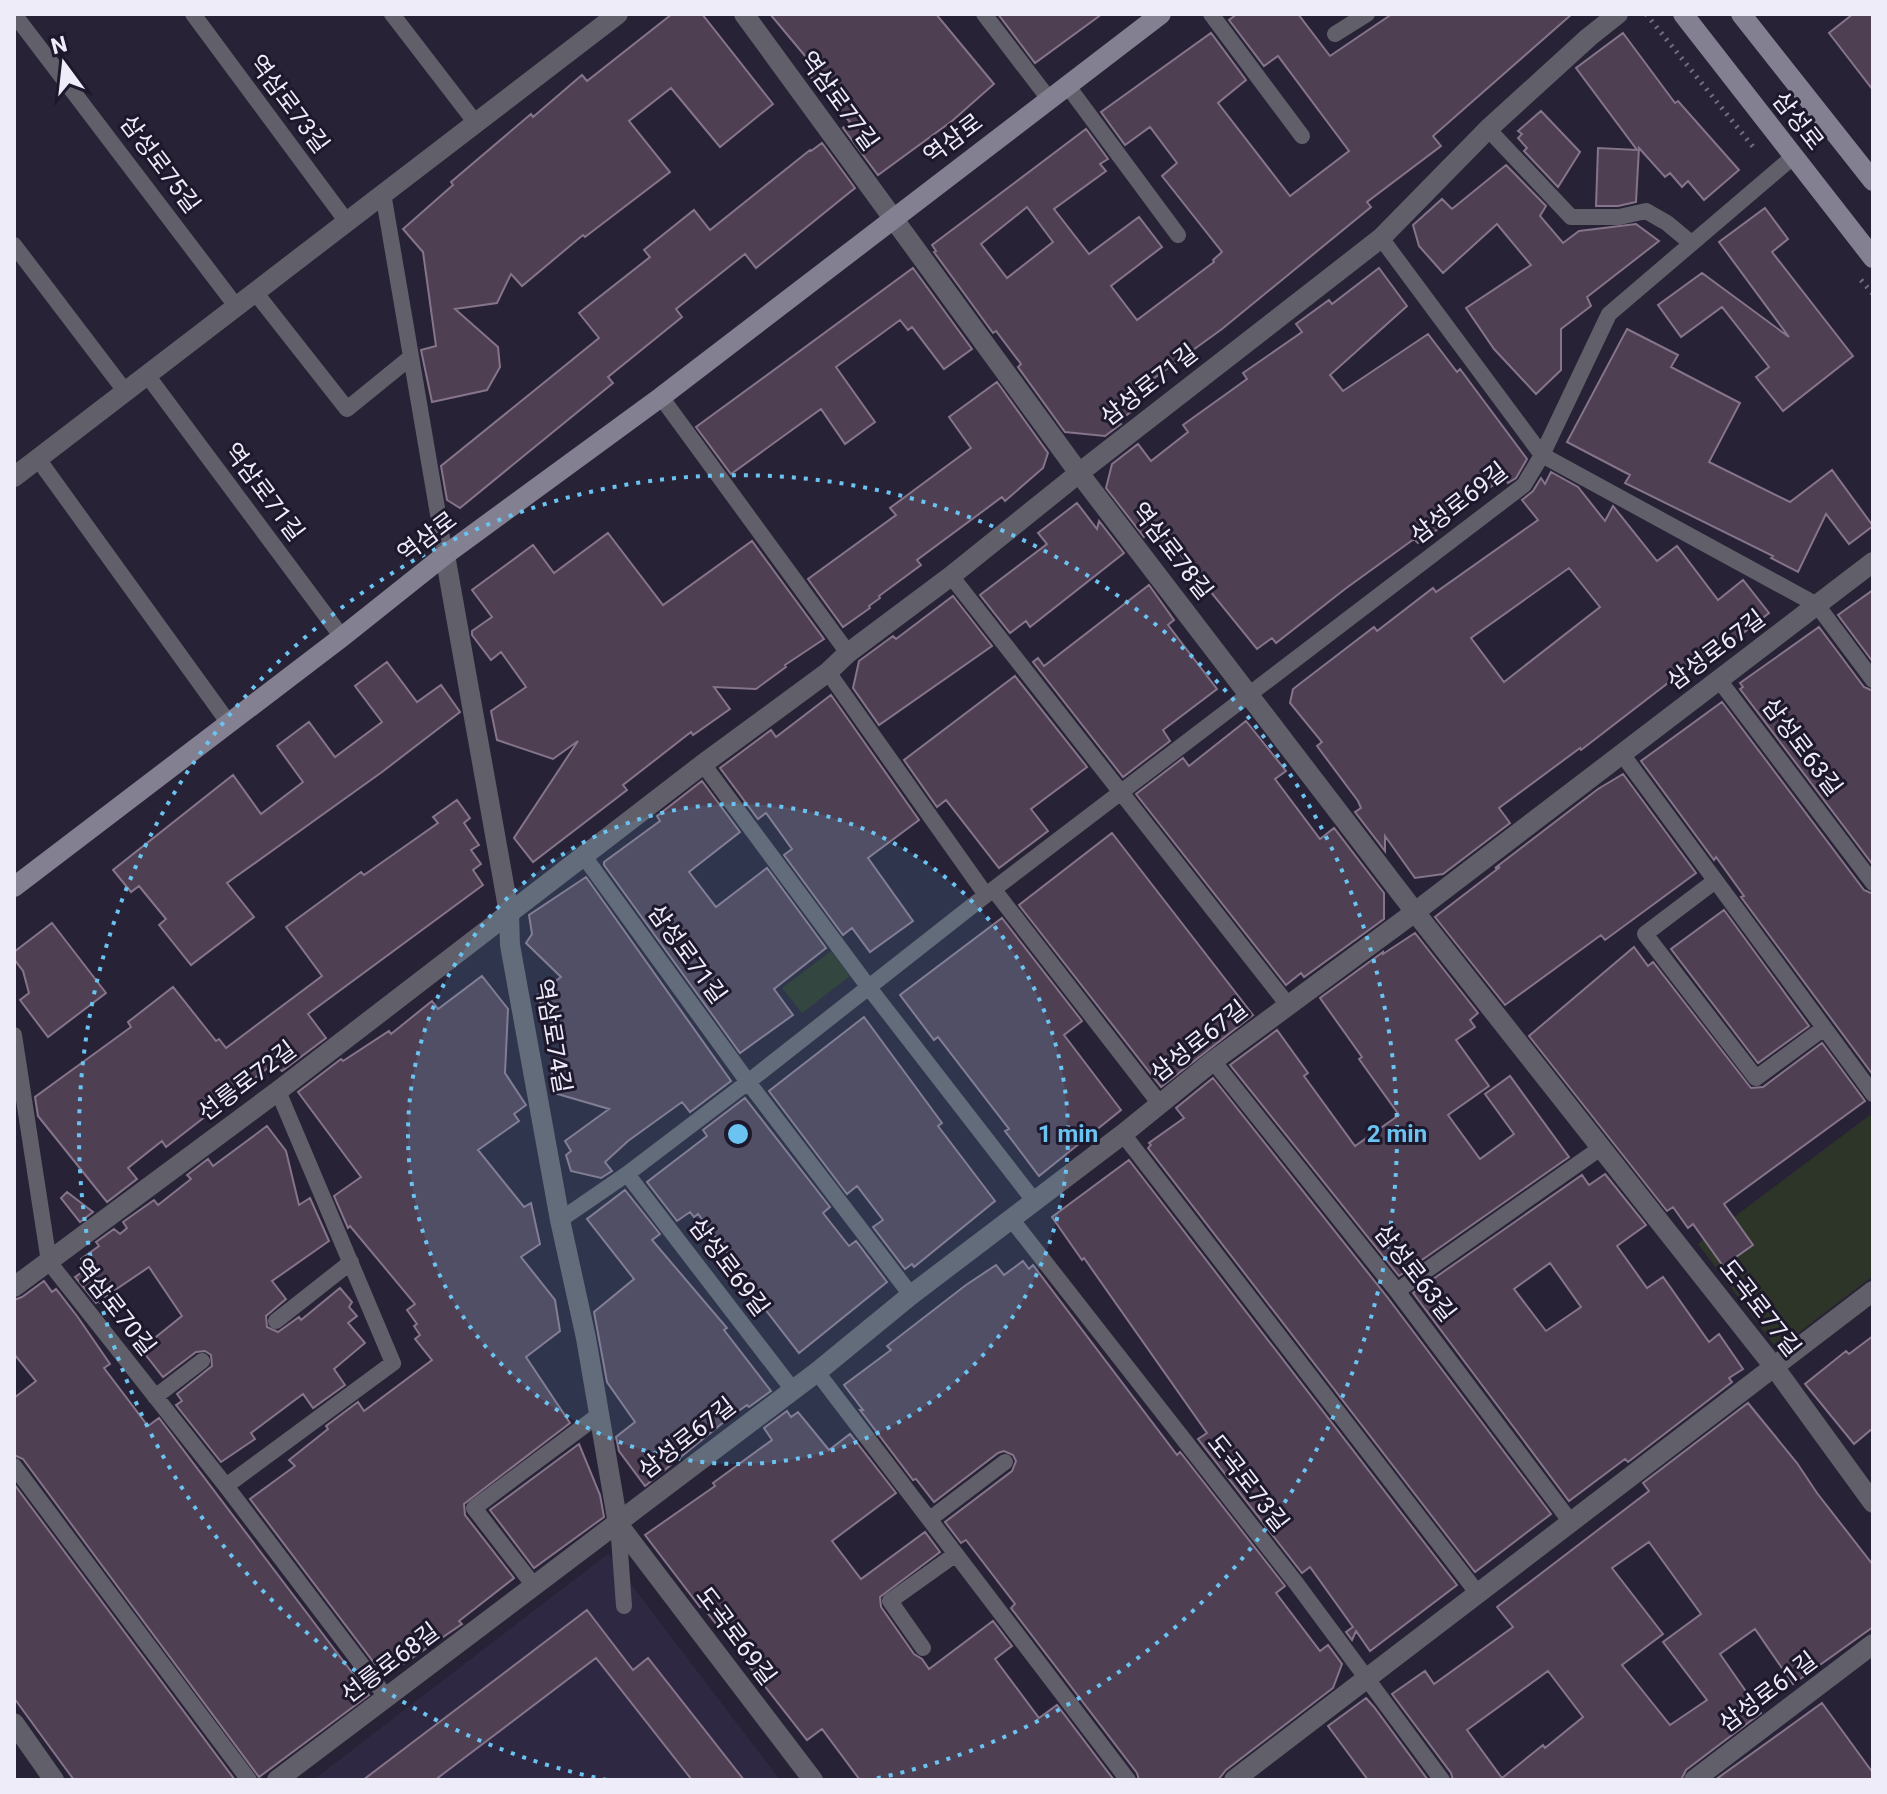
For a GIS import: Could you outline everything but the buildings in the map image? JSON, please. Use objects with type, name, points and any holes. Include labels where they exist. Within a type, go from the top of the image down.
[{"type":"main road","name":"역삼로","points":[[14,887],[445,555],[661,397],[1161,14]]},
{"type":"main road","name":"삼성로","points":[[1683,14],[1873,258]]},
{"type":"main road","name":"삼성로","points":[[1741,14],[1873,181]]},
{"type":"street","name":"역삼로77길","points":[[744,14],[892,219]]},
{"type":"street","name":"삼성로71길","points":[[509,913],[828,672],[848,653],[951,576],[1381,238],[1488,129],[1618,14]]},
{"type":"street","points":[[14,477],[347,222],[604,18]]},
{"type":"street","name":"역삼로78길","points":[[892,219],[1079,473],[1415,912]]},
{"type":"street","name":"역삼로74길","points":[[445,555],[509,913],[510,945],[560,1220],[600,1414],[618,1524]]},
{"type":"street","name":"삼성로67길","points":[[618,1524],[1213,1061],[1415,912],[1873,562]]},
{"type":"street","name":"도곡로77길","points":[[1415,912],[1775,1368],[1873,1503]]},
{"type":"street","name":"선릉로72길","points":[[14,1287],[278,1091],[509,913]]},
{"type":"street","points":[[1234,1780],[1873,1291]]},
{"type":"street","name":"선릉로68길","points":[[277,1780],[618,1524]]},
{"type":"street","name":"도곡로69길","points":[[618,1524],[813,1780]]},
{"type":"street","name":"삼성로61길","points":[[1694,1780],[1873,1644]]},
{"type":"street","points":[[14,1723],[54,1780]]},
{"type":"lane","name":"삼성로75길","points":[[14,14],[236,306]]},
{"type":"lane","name":"역삼로73길","points":[[193,14],[347,222]]},
{"type":"lane","points":[[392,14],[475,122]]},
{"type":"lane","points":[[984,14],[1049,99]]},
{"type":"lane","points":[[1211,14],[1302,136]]},
{"type":"lane","points":[[1335,34],[1367,14]]},
{"type":"lane","points":[[1067,85],[1178,235]]},
{"type":"lane","points":[[1488,129],[1571,217],[1619,217],[1646,211],[1691,243]]},
{"type":"lane","name":"삼성로69길","points":[[560,1220],[627,1174],[870,989],[990,893],[1524,485],[1542,455],[1609,314],[1793,157]]},
{"type":"lane","points":[[383,193],[445,555]]},
{"type":"lane","points":[[1381,238],[1542,455]]},
{"type":"lane","points":[[14,245],[125,391]]},
{"type":"lane","points":[[255,292],[347,409],[411,357]]},
{"type":"lane","name":"역삼로71길","points":[[147,375],[342,637]]},
{"type":"lane","points":[[661,397],[848,653]]},
{"type":"lane","name":"삼성로67길","points":[[1542,455],[1817,605]]},
{"type":"lane","points":[[38,459],[228,722]]},
{"type":"lane","points":[[951,576],[1288,1005]]},
{"type":"lane","points":[[1817,605],[1873,680]]},
{"type":"lane","points":[[828,672],[990,893],[1160,1104]]},
{"type":"lane","name":"삼성로63길","points":[[1719,680],[1873,883]]},
{"type":"lane","points":[[1622,754],[1873,1094]]},
{"type":"lane","points":[[703,764],[870,989],[1035,1202]]},
{"type":"lane","name":"삼성로71길","points":[[583,855],[748,1082]]},
{"type":"lane","points":[[1715,881],[1645,934],[1756,1078],[1824,1028]]},
{"type":"lane","name":"역삼로70길","points":[[14,1035],[49,1262],[226,1486],[387,1698]]},
{"type":"lane","name":"삼성로63길","points":[[1213,1061],[1397,1291],[1570,1521]]},
{"type":"lane","points":[[748,1082],[911,1295]]},
{"type":"lane","points":[[226,1486],[393,1363],[278,1091]]},
{"type":"lane","points":[[1123,1134],[1479,1595]]},
{"type":"lane","points":[[1397,1291],[1602,1147]]},
{"type":"lane","name":"삼성로69길","points":[[627,1174],[793,1390]]},
{"type":"lane","name":"도곡로73길","points":[[1012,1220],[1296,1583],[1442,1780]]},
{"type":"lane","points":[[276,1321],[351,1262]]},
{"type":"lane","points":[[155,1397],[202,1361]]},
{"type":"lane","points":[[817,1372],[1128,1780]]},
{"type":"lane","points":[[535,1587],[474,1508],[600,1414]]},
{"type":"lane","points":[[930,1519],[1005,1462]]},
{"type":"lane","points":[[14,1466],[249,1780]]},
{"type":"lane","points":[[618,1524],[624,1606]]},
{"type":"lane","points":[[923,1648],[890,1601],[956,1554]]},
{"type":"shaded area","points":[[608,1554],[780,1780],[313,1780]]},
{"type":"green space","points":[[831,951],[850,976],[802,1013],[782,988]]},
{"type":"green space","points":[[1870,1115],[1873,1119],[1873,1276],[1777,1349],[1698,1244]]}]
